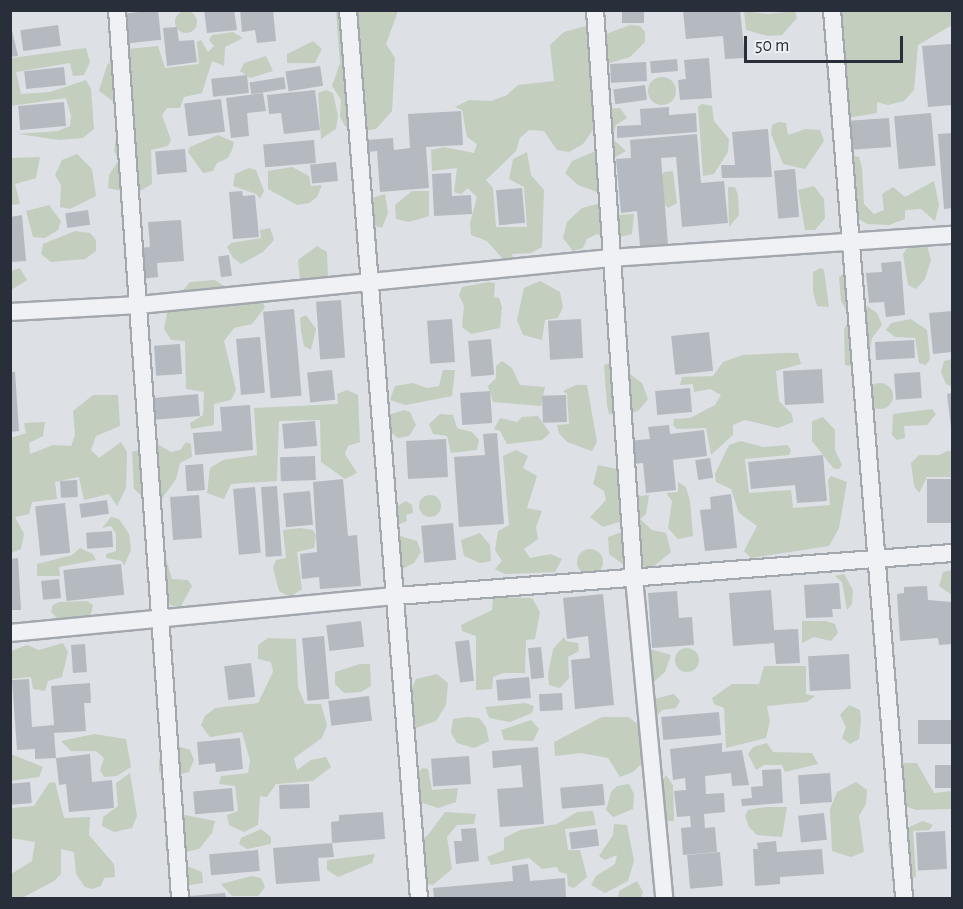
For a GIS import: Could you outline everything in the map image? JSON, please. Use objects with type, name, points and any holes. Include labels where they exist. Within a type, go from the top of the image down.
[{"type":"street","points":[[117,10],[180,898]]},
{"type":"street","points":[[348,10],[367,279],[396,596],[418,898]]},
{"type":"street","points":[[595,10],[634,578],[663,898]]},
{"type":"street","points":[[832,10],[879,560],[904,898]]},
{"type":"street","points":[[10,312],[138,304],[367,279],[611,258],[952,235]]},
{"type":"street","points":[[10,633],[161,621],[396,596],[952,553]]},
{"type":"green space","points":[[186,11],[194,14],[197,22],[194,30],[186,33],[178,30],[175,22],[178,14]]},
{"type":"green space","points":[[336,11],[398,11],[386,44],[395,58],[392,111],[376,129],[357,132],[345,126],[340,117],[341,100],[332,86],[340,63]]},
{"type":"green space","points":[[744,11],[768,14],[795,11],[797,18],[782,35],[768,36],[746,30]]},
{"type":"green space","points":[[838,11],[952,11],[952,25],[918,45],[914,90],[904,101],[888,105],[877,102],[877,113],[847,118]]},
{"type":"green space","points":[[630,25],[640,26],[645,32],[645,42],[630,57],[603,65],[601,36]]},
{"type":"green space","points":[[586,26],[591,32],[597,124],[583,144],[569,152],[557,150],[544,131],[529,130],[520,138],[516,151],[486,180],[493,188],[496,227],[527,227],[524,187],[509,179],[513,159],[527,152],[531,175],[544,190],[542,247],[531,253],[512,254],[513,261],[502,258],[487,241],[471,235],[470,223],[477,197],[468,188],[461,194],[454,192],[457,168],[432,171],[431,150],[444,147],[474,153],[477,144],[467,137],[462,110],[455,107],[469,100],[491,101],[507,95],[518,85],[554,81],[550,45],[564,32]]},
{"type":"green space","points":[[233,32],[243,38],[225,47],[224,66],[212,61],[202,93],[184,97],[180,108],[167,108],[162,115],[171,140],[168,146],[151,150],[152,184],[135,194],[108,188],[109,175],[119,160],[114,151],[116,137],[129,113],[99,91],[107,65],[127,49],[158,46],[165,68],[199,64],[197,42],[201,40],[208,52],[214,46],[209,40],[212,35]]},
{"type":"green space","points":[[313,41],[322,49],[315,63],[287,63],[287,54]]},
{"type":"green space","points":[[86,48],[90,62],[84,75],[73,76],[70,63],[16,72],[21,94],[50,92],[86,80],[91,89],[94,129],[83,138],[59,140],[18,134],[58,131],[70,126],[71,116],[66,98],[11,106],[11,58]]},
{"type":"green space","points":[[266,56],[273,71],[250,78],[240,71],[244,63]]},
{"type":"green space","points":[[662,77],[672,81],[676,91],[672,101],[662,105],[652,101],[648,91],[652,81]]},
{"type":"green space","points":[[326,90],[333,93],[338,116],[336,129],[321,139],[318,93]]},
{"type":"green space","points":[[702,104],[712,106],[714,121],[729,139],[728,152],[714,174],[703,176],[698,107]]},
{"type":"green space","points":[[620,108],[627,118],[616,125],[613,136],[607,109]]},
{"type":"green space","points":[[779,122],[786,123],[788,135],[806,129],[820,130],[824,141],[805,169],[783,164],[771,134],[772,125]]},
{"type":"green space","points":[[218,135],[234,142],[232,150],[228,158],[217,163],[213,171],[203,173],[188,152],[190,147]]},
{"type":"green space","points":[[615,141],[626,151],[614,158],[619,215],[634,214],[632,234],[611,239],[597,234],[587,239],[583,248],[573,251],[563,238],[567,222],[582,208],[601,203],[600,193],[578,185],[565,173],[572,161],[598,150],[602,142]]},
{"type":"green space","points":[[77,154],[92,169],[96,196],[70,209],[60,207],[61,185],[55,175],[62,160]]},
{"type":"green space","points":[[854,156],[859,157],[862,167],[864,204],[874,214],[884,210],[882,194],[893,187],[905,197],[934,181],[939,205],[935,221],[921,209],[905,210],[905,219],[889,225],[867,224],[855,217]]},
{"type":"green space","points":[[40,157],[36,178],[15,184],[20,204],[11,205],[11,158]]},
{"type":"green space","points":[[292,167],[309,176],[311,186],[322,185],[317,197],[309,203],[297,205],[268,189],[268,171]]},
{"type":"green space","points":[[249,168],[256,170],[264,191],[260,199],[256,194],[233,186],[235,174]]},
{"type":"green space","points":[[673,171],[677,203],[668,208],[658,197],[656,183],[664,172]]},
{"type":"green space","points":[[814,186],[824,199],[825,218],[815,230],[805,230],[798,190]]},
{"type":"green space","points":[[728,187],[735,187],[738,195],[739,215],[729,227]]},
{"type":"green space","points":[[412,191],[429,191],[429,216],[409,222],[396,219],[395,205]]},
{"type":"green space","points":[[385,194],[388,213],[382,228],[370,224],[368,199]]},
{"type":"green space","points":[[49,205],[61,221],[58,230],[45,238],[33,237],[26,211]]},
{"type":"green space","points":[[270,228],[274,240],[263,252],[241,264],[233,258],[227,247],[231,243],[261,238],[260,230]]},
{"type":"green space","points":[[75,231],[90,233],[96,240],[96,251],[85,259],[51,262],[41,254],[43,244]]},
{"type":"green space","points":[[926,242],[931,260],[925,279],[916,289],[908,285],[903,254],[909,245]]},
{"type":"green space","points":[[317,246],[327,252],[328,276],[312,281],[300,280],[298,260]]},
{"type":"green space","points":[[863,261],[864,304],[877,313],[882,325],[872,338],[867,369],[845,365],[844,330],[850,317],[841,301],[839,277]]},
{"type":"green space","points":[[20,268],[27,280],[11,290],[11,271]]},
{"type":"green space","points":[[821,268],[824,270],[829,307],[817,306],[813,292],[813,272]]},
{"type":"green space","points":[[215,280],[247,301],[262,301],[265,307],[252,324],[234,328],[224,341],[236,390],[231,400],[214,404],[214,425],[191,429],[190,423],[203,415],[204,392],[186,389],[185,341],[171,340],[164,329],[168,308],[190,282]]},
{"type":"green space","points":[[540,281],[560,292],[563,307],[558,318],[545,320],[542,340],[523,335],[517,320],[524,288]]},
{"type":"green space","points":[[495,283],[494,297],[499,298],[502,307],[500,328],[471,334],[462,327],[464,306],[459,295],[462,287]]},
{"type":"green space","points":[[306,315],[316,329],[311,350],[304,346],[301,331],[300,318]]},
{"type":"green space","points":[[911,319],[927,330],[930,359],[926,365],[919,363],[915,338],[895,337],[886,330],[891,323]]},
{"type":"green space","points":[[798,353],[801,364],[776,371],[779,401],[792,414],[793,422],[778,428],[745,420],[733,425],[733,435],[711,455],[706,428],[677,429],[673,425],[674,419],[690,418],[715,405],[721,395],[710,389],[694,392],[693,384],[680,385],[682,377],[713,376],[723,362],[743,355]]},
{"type":"green space","points":[[952,359],[952,387],[946,384],[941,372],[944,361]]},
{"type":"green space","points":[[502,361],[512,368],[520,385],[545,387],[541,406],[493,402],[488,386],[496,378],[496,366]]},
{"type":"green space","points":[[614,362],[642,383],[648,399],[639,410],[622,417],[609,414],[607,405],[604,365]]},
{"type":"green space","points":[[443,370],[455,370],[452,396],[406,405],[390,400],[395,386],[413,383],[427,388],[439,386]]},
{"type":"green space","points":[[880,383],[889,387],[893,396],[889,405],[880,409],[871,405],[867,396],[871,387]]},
{"type":"green space","points":[[576,385],[587,385],[597,442],[592,451],[567,442],[559,433],[557,425],[569,424],[567,394],[563,391]]},
{"type":"green space","points":[[347,390],[358,395],[360,442],[348,446],[345,454],[357,473],[345,479],[321,462],[320,420],[279,421],[277,481],[231,484],[224,499],[207,493],[210,468],[223,460],[257,455],[254,408],[338,404],[337,394]]},
{"type":"green space","points":[[93,395],[118,395],[120,426],[96,436],[91,450],[99,458],[121,442],[127,452],[126,488],[117,506],[109,494],[84,500],[79,477],[55,482],[57,499],[32,502],[29,514],[15,517],[24,534],[21,549],[11,553],[11,438],[26,433],[24,423],[45,422],[43,436],[29,443],[30,454],[53,445],[71,446],[75,435],[73,411]]},
{"type":"green space","points":[[932,409],[936,414],[927,425],[904,426],[905,438],[897,440],[892,435],[893,414]]},
{"type":"green space","points":[[404,410],[410,412],[416,425],[409,436],[398,438],[383,426],[388,415]]},
{"type":"green space","points":[[440,414],[453,415],[457,428],[472,432],[479,440],[477,450],[451,453],[447,436],[433,434],[429,424]]},
{"type":"green space","points":[[538,416],[550,433],[542,440],[507,444],[500,431],[494,429],[500,418],[517,422],[522,417]]},
{"type":"green space","points":[[823,417],[835,430],[835,450],[842,465],[839,469],[834,469],[812,441],[812,421]]},
{"type":"green space","points":[[741,441],[763,447],[787,445],[791,450],[789,455],[745,459],[749,493],[791,490],[793,508],[830,505],[828,480],[831,476],[847,482],[839,528],[829,546],[751,558],[744,551],[757,526],[739,513],[731,489],[716,482],[715,474],[729,445]]},
{"type":"green space","points":[[186,442],[191,444],[192,457],[180,463],[176,479],[163,497],[145,499],[134,489],[132,452],[157,444],[171,452],[180,450]]},
{"type":"green space","points":[[516,450],[528,456],[523,468],[537,476],[527,508],[542,511],[536,527],[538,539],[524,549],[530,558],[551,554],[562,559],[555,572],[505,574],[495,569],[502,561],[495,550],[498,531],[509,525],[503,456]]},
{"type":"green space","points":[[952,451],[952,477],[927,477],[919,493],[914,486],[911,463],[919,455],[939,455]]},
{"type":"green space","points":[[598,465],[622,470],[633,497],[649,495],[646,514],[640,519],[652,530],[666,533],[671,552],[653,567],[624,565],[609,554],[608,537],[628,530],[619,522],[603,527],[590,517],[606,500],[604,491],[593,484]]},
{"type":"green space","points":[[678,482],[686,487],[690,501],[693,536],[678,539],[668,528],[672,501],[666,493],[678,492]]},
{"type":"green space","points":[[430,495],[438,498],[441,506],[438,514],[430,517],[422,514],[419,506],[422,498]]},
{"type":"green space","points":[[406,501],[412,505],[413,513],[406,515],[407,521],[393,527],[394,508]]},
{"type":"green space","points":[[111,517],[119,519],[129,534],[131,550],[124,566],[122,561],[106,558],[106,554],[116,551],[116,534],[111,526],[102,528]]},
{"type":"green space","points":[[301,528],[313,530],[316,536],[314,548],[297,552],[302,589],[290,597],[279,591],[273,568],[276,560],[286,558],[283,530]]},
{"type":"green space","points":[[480,533],[490,545],[491,561],[480,563],[464,556],[461,540]]},
{"type":"green space","points":[[400,536],[417,541],[421,552],[414,563],[402,569],[391,566],[390,542]]},
{"type":"green space","points":[[80,548],[93,554],[96,560],[59,567],[60,576],[37,576],[37,564],[72,555]]},
{"type":"green space","points":[[163,549],[172,579],[188,580],[192,586],[181,606],[171,606],[162,593]]},
{"type":"green space","points":[[590,549],[599,553],[603,562],[599,571],[590,575],[581,571],[577,562],[581,553]]},
{"type":"green space","points":[[952,570],[952,595],[939,586],[943,572]]},
{"type":"green space","points":[[844,574],[853,590],[852,604],[847,610],[842,582],[835,576]]},
{"type":"green space","points":[[493,597],[532,598],[540,612],[535,639],[526,640],[525,673],[503,673],[493,677],[492,689],[476,690],[476,636],[462,631],[461,625],[492,610]]},
{"type":"green space","points":[[87,601],[93,605],[90,618],[62,623],[51,612],[53,605],[59,602]]},
{"type":"green space","points":[[802,621],[826,621],[835,624],[838,633],[831,641],[814,637],[802,643]]},
{"type":"green space","points":[[564,637],[566,641],[578,643],[579,651],[568,657],[569,678],[560,688],[549,685],[548,674],[553,649]]},
{"type":"green space","points":[[268,638],[296,639],[298,687],[305,704],[321,704],[327,725],[322,738],[294,758],[297,770],[311,760],[326,757],[331,767],[313,781],[276,784],[267,797],[260,796],[258,825],[244,832],[229,825],[227,815],[238,811],[235,786],[219,784],[221,776],[248,773],[250,761],[242,732],[210,737],[201,725],[205,716],[215,708],[258,703],[273,672],[271,662],[258,659],[258,645]]},
{"type":"green space","points":[[63,643],[68,652],[62,677],[48,681],[45,691],[33,689],[31,677],[11,679],[11,651],[27,645],[39,650]]},
{"type":"green space","points":[[647,648],[671,655],[665,672],[650,685],[637,680],[634,667],[637,655]]},
{"type":"green space","points":[[687,648],[696,651],[699,660],[696,669],[687,672],[678,669],[675,660],[678,651]]},
{"type":"green space","points":[[360,664],[370,664],[371,686],[361,692],[344,693],[335,684],[335,672]]},
{"type":"green space","points":[[764,666],[806,666],[806,694],[815,696],[807,702],[767,706],[770,721],[766,738],[726,748],[724,708],[714,704],[712,698],[732,684],[759,684]]},
{"type":"green space","points":[[437,674],[448,683],[446,705],[436,721],[416,728],[407,699],[416,679]]},
{"type":"green space","points":[[674,694],[680,701],[676,708],[662,710],[657,716],[651,700]]},
{"type":"green space","points":[[525,703],[534,706],[532,713],[510,722],[489,718],[485,707]]},
{"type":"green space","points":[[849,705],[860,710],[861,720],[859,739],[850,744],[842,738],[846,727],[840,715]]},
{"type":"green space","points":[[602,717],[628,717],[646,730],[645,760],[633,772],[620,777],[608,758],[581,753],[555,756],[554,742]]},
{"type":"green space","points":[[479,718],[486,727],[489,741],[474,748],[457,743],[451,733],[453,719]]},
{"type":"green space","points":[[531,720],[539,729],[533,741],[504,740],[501,730]]},
{"type":"green space","points":[[94,734],[126,739],[131,767],[117,776],[104,777],[100,770],[104,758],[96,751],[71,751],[61,741]]},
{"type":"green space","points":[[767,743],[773,752],[812,753],[818,764],[785,772],[782,765],[764,765],[756,770],[748,754],[753,747]]},
{"type":"green space","points":[[178,746],[190,750],[194,760],[189,772],[170,777],[159,772],[159,760],[166,748]]},
{"type":"green space","points":[[11,754],[43,767],[39,777],[11,781]]},
{"type":"green space","points":[[900,763],[917,763],[934,793],[952,791],[951,809],[916,810],[902,805]]},
{"type":"green space","points":[[423,768],[428,769],[432,790],[458,788],[456,802],[438,808],[420,802],[411,787],[410,777]]},
{"type":"green space","points":[[130,773],[137,816],[132,828],[114,832],[102,826],[103,817],[118,806],[116,783]]},
{"type":"green space","points":[[666,775],[673,785],[674,821],[664,821],[658,814],[664,794],[659,786]]},
{"type":"green space","points":[[55,782],[64,818],[90,817],[89,835],[114,864],[115,877],[104,878],[101,886],[92,889],[85,887],[76,874],[74,852],[61,849],[61,874],[54,881],[22,898],[11,898],[11,874],[32,861],[35,842],[11,838],[11,808],[34,806],[49,783]]},
{"type":"green space","points":[[856,782],[867,790],[866,804],[859,816],[864,852],[851,857],[832,851],[830,809],[837,792]]},
{"type":"green space","points":[[629,784],[634,794],[633,809],[613,817],[606,810],[611,792],[617,786]]},
{"type":"green space","points":[[787,807],[782,837],[757,835],[749,827],[745,816],[748,810]]},
{"type":"green space","points":[[593,811],[596,825],[565,829],[568,850],[580,850],[587,877],[574,888],[568,886],[567,874],[559,872],[557,867],[542,869],[529,858],[491,865],[487,857],[504,850],[504,838],[520,830],[557,824],[577,812]]},
{"type":"green space","points":[[445,812],[476,814],[474,824],[457,825],[447,837],[452,869],[433,885],[424,883],[427,869],[417,868],[413,845],[428,835]]},
{"type":"green space","points":[[185,815],[215,821],[212,833],[199,849],[176,854],[165,846],[167,825]]},
{"type":"green space","points":[[923,821],[933,825],[929,830],[913,831],[916,877],[896,879],[888,844],[893,834]]},
{"type":"green space","points":[[614,824],[627,825],[634,861],[628,881],[605,893],[591,885],[596,876],[615,864],[617,855],[605,860],[599,856],[613,835]]},
{"type":"green space","points":[[261,829],[271,837],[271,844],[247,849],[239,844],[241,838]]},
{"type":"green space","points":[[375,854],[372,863],[338,877],[327,870],[327,860]]},
{"type":"green space","points":[[187,866],[202,872],[203,883],[178,887],[176,871]]},
{"type":"green space","points":[[252,876],[261,878],[265,887],[258,896],[232,896],[221,884]]},
{"type":"green space","points":[[637,881],[643,892],[641,898],[618,898],[619,891]]},
{"type":"building","points":[[158,10],[161,40],[126,43],[123,14]]},
{"type":"building","points":[[204,10],[234,10],[237,30],[207,33]]},
{"type":"building","points":[[240,10],[273,10],[276,41],[257,43],[255,30],[242,32]]},
{"type":"building","points":[[622,10],[644,10],[644,23],[622,23]]},
{"type":"building","points":[[683,10],[740,10],[745,58],[725,59],[723,36],[686,39]]},
{"type":"building","points":[[10,22],[18,56],[10,57]]},
{"type":"building","points":[[58,25],[61,46],[23,51],[20,30]]},
{"type":"building","points":[[177,27],[179,41],[194,40],[197,62],[167,66],[163,28]]},
{"type":"building","points":[[951,44],[952,105],[928,107],[922,46]]},
{"type":"building","points":[[709,58],[712,98],[680,100],[678,80],[686,79],[684,60]]},
{"type":"building","points":[[677,59],[678,71],[651,73],[650,61]]},
{"type":"building","points":[[646,62],[647,81],[611,83],[610,64]]},
{"type":"building","points":[[320,66],[323,86],[289,91],[285,71]]},
{"type":"building","points":[[64,67],[66,85],[26,89],[24,71]]},
{"type":"building","points":[[247,75],[249,93],[213,97],[211,79]]},
{"type":"building","points":[[284,77],[286,89],[251,94],[249,82]]},
{"type":"building","points":[[645,85],[647,100],[615,104],[613,89]]},
{"type":"building","points":[[315,90],[320,130],[284,134],[281,113],[269,114],[267,95]]},
{"type":"building","points":[[263,93],[266,111],[247,113],[249,136],[231,138],[226,98]]},
{"type":"building","points":[[221,99],[225,132],[188,136],[184,104]]},
{"type":"building","points":[[64,102],[66,126],[20,130],[18,106]]},
{"type":"building","points":[[669,107],[669,115],[696,113],[697,132],[617,138],[617,126],[641,125],[640,109]]},
{"type":"building","points":[[461,111],[463,145],[426,147],[429,188],[380,192],[377,151],[368,152],[367,140],[393,138],[394,150],[410,148],[408,114]]},
{"type":"building","points":[[931,113],[936,166],[899,169],[894,116]]},
{"type":"building","points":[[889,118],[891,147],[851,150],[849,121]]},
{"type":"building","points":[[768,129],[772,177],[722,178],[721,165],[735,165],[732,132]]},
{"type":"building","points":[[952,133],[952,208],[944,209],[938,134]]},
{"type":"building","points":[[697,134],[701,183],[724,181],[728,223],[682,227],[676,157],[661,158],[668,244],[640,246],[637,211],[621,213],[616,159],[631,158],[630,140]]},
{"type":"building","points":[[314,140],[316,163],[265,167],[263,144]]},
{"type":"building","points":[[185,149],[187,172],[157,175],[155,152]]},
{"type":"building","points":[[336,162],[338,181],[312,184],[310,165]]},
{"type":"building","points":[[795,169],[799,217],[778,219],[774,171]]},
{"type":"building","points":[[451,173],[452,196],[471,195],[472,214],[434,216],[432,174]]},
{"type":"building","points":[[522,188],[525,223],[499,225],[496,190]]},
{"type":"building","points":[[242,191],[243,196],[255,195],[259,237],[233,239],[229,192]]},
{"type":"building","points":[[88,210],[90,225],[67,228],[65,213]]},
{"type":"building","points":[[22,215],[26,261],[10,262],[10,217]]},
{"type":"building","points":[[181,220],[184,261],[157,263],[158,277],[140,279],[138,248],[150,247],[148,222]]},
{"type":"building","points":[[229,255],[232,276],[221,277],[218,257]]},
{"type":"building","points":[[901,261],[905,315],[886,317],[884,302],[869,303],[866,273],[882,272],[881,263]]},
{"type":"building","points":[[341,300],[345,358],[320,360],[316,302]]},
{"type":"building","points":[[294,309],[302,396],[271,398],[263,312]]},
{"type":"building","points":[[952,311],[952,352],[933,354],[929,313]]},
{"type":"building","points":[[452,319],[455,362],[430,364],[427,321]]},
{"type":"building","points":[[581,319],[583,358],[550,360],[548,321]]},
{"type":"building","points":[[709,332],[713,371],[675,375],[671,336]]},
{"type":"building","points":[[260,337],[265,393],[241,395],[236,339]]},
{"type":"building","points":[[491,339],[494,375],[471,377],[468,341]]},
{"type":"building","points":[[914,340],[915,358],[876,360],[875,342]]},
{"type":"building","points":[[180,344],[182,374],[156,376],[154,346]]},
{"type":"building","points":[[822,369],[824,403],[785,405],[783,371]]},
{"type":"building","points":[[332,370],[335,400],[310,402],[307,373]]},
{"type":"building","points":[[10,372],[15,372],[19,431],[10,432]]},
{"type":"building","points":[[920,372],[922,398],[896,400],[894,374]]},
{"type":"building","points":[[690,388],[692,412],[657,415],[655,391]]},
{"type":"building","points":[[490,391],[492,423],[462,425],[460,393]]},
{"type":"building","points":[[952,393],[952,428],[951,428],[947,394]]},
{"type":"building","points":[[198,394],[200,416],[155,420],[153,398]]},
{"type":"building","points":[[566,395],[567,422],[543,423],[542,396]]},
{"type":"building","points":[[250,405],[253,450],[195,455],[193,433],[222,431],[220,407]]},
{"type":"building","points":[[315,421],[317,446],[284,449],[282,424]]},
{"type":"building","points":[[669,425],[670,434],[704,430],[707,456],[673,460],[676,490],[646,493],[643,463],[632,464],[629,441],[650,439],[648,427]]},
{"type":"building","points":[[497,433],[504,524],[459,527],[454,457],[485,455],[483,434]]},
{"type":"building","points":[[446,439],[448,477],[408,479],[406,441]]},
{"type":"building","points":[[823,455],[827,501],[797,503],[795,485],[751,489],[748,462]]},
{"type":"building","points":[[315,456],[316,480],[281,481],[280,457]]},
{"type":"building","points":[[710,458],[713,478],[698,480],[695,460]]},
{"type":"building","points":[[203,464],[205,490],[187,491],[185,465]]},
{"type":"building","points":[[343,479],[348,536],[357,535],[361,586],[320,589],[319,577],[302,579],[300,554],[317,552],[313,482]]},
{"type":"building","points":[[927,479],[952,479],[952,523],[927,523]]},
{"type":"building","points":[[77,480],[78,497],[61,498],[60,481]]},
{"type":"building","points":[[277,486],[282,556],[266,557],[261,487]]},
{"type":"building","points":[[255,487],[261,553],[239,555],[233,489]]},
{"type":"building","points":[[310,491],[313,525],[286,527],[283,493]]},
{"type":"building","points":[[731,494],[737,548],[705,551],[700,510],[711,509],[710,497]]},
{"type":"building","points":[[199,495],[202,538],[173,540],[170,497]]},
{"type":"building","points":[[107,500],[109,514],[81,518],[79,504]]},
{"type":"building","points":[[65,503],[70,553],[40,556],[35,506]]},
{"type":"building","points":[[453,523],[456,560],[424,563],[421,526]]},
{"type":"building","points":[[112,531],[113,547],[87,549],[86,533]]},
{"type":"building","points":[[18,558],[21,610],[10,610],[10,559]]},
{"type":"building","points":[[121,564],[124,595],[67,601],[63,570]]},
{"type":"building","points":[[59,579],[61,598],[43,600],[41,581]]},
{"type":"building","points":[[839,583],[841,609],[832,609],[833,617],[806,618],[804,585]]},
{"type":"building","points":[[927,586],[928,600],[952,602],[952,644],[939,645],[938,638],[900,641],[897,594],[904,593],[904,587]]},
{"type":"building","points":[[771,590],[774,630],[798,629],[800,663],[776,664],[774,643],[733,646],[729,593]]},
{"type":"building","points":[[677,591],[679,618],[692,617],[694,645],[652,648],[648,593]]},
{"type":"building","points":[[603,594],[614,705],[575,709],[571,660],[590,658],[588,636],[567,639],[563,598]]},
{"type":"building","points":[[361,621],[364,647],[329,651],[326,625]]},
{"type":"building","points":[[324,636],[329,699],[308,701],[302,638]]},
{"type":"building","points":[[469,640],[474,681],[460,682],[455,642]]},
{"type":"building","points":[[85,644],[87,672],[73,673],[71,645]]},
{"type":"building","points":[[541,647],[544,678],[531,679],[528,648]]},
{"type":"building","points":[[849,654],[851,689],[810,691],[808,656]]},
{"type":"building","points":[[251,663],[255,697],[228,700],[224,666]]},
{"type":"building","points":[[529,677],[531,698],[498,701],[496,680]]},
{"type":"building","points":[[29,679],[32,727],[54,725],[51,686],[90,683],[91,703],[84,703],[86,731],[54,733],[56,758],[35,759],[35,749],[17,750],[12,680]]},
{"type":"building","points":[[562,693],[563,710],[540,711],[539,694]]},
{"type":"building","points":[[369,696],[372,721],[331,726],[328,701]]},
{"type":"building","points":[[719,712],[721,735],[663,740],[661,717]]},
{"type":"building","points":[[918,720],[952,720],[952,744],[918,744]]},
{"type":"building","points":[[240,738],[243,769],[216,772],[215,763],[199,765],[197,742]]},
{"type":"building","points":[[722,743],[722,752],[742,750],[749,785],[732,786],[731,773],[705,776],[706,794],[724,793],[725,812],[704,814],[705,828],[715,827],[717,852],[683,855],[681,828],[691,827],[690,816],[677,817],[674,791],[686,790],[685,778],[673,780],[670,749]]},
{"type":"building","points":[[538,747],[544,824],[500,827],[497,789],[523,787],[521,765],[493,768],[492,751]]},
{"type":"building","points":[[90,754],[92,782],[112,780],[114,808],[69,812],[66,784],[59,785],[56,758]]},
{"type":"building","points":[[469,756],[471,784],[433,787],[431,759]]},
{"type":"building","points":[[935,765],[952,765],[952,788],[935,788]]},
{"type":"building","points":[[781,769],[783,803],[742,806],[741,799],[752,798],[751,787],[763,786],[762,770]]},
{"type":"building","points":[[830,773],[832,802],[800,804],[798,775]]},
{"type":"building","points":[[30,782],[32,803],[12,805],[10,784]]},
{"type":"building","points":[[309,784],[310,808],[280,809],[279,785]]},
{"type":"building","points":[[603,784],[605,805],[562,809],[560,788]]},
{"type":"building","points":[[232,788],[234,811],[195,814],[193,791]]},
{"type":"building","points":[[383,812],[385,839],[332,843],[331,822],[339,821],[339,815]]},
{"type":"building","points":[[824,813],[827,840],[801,843],[798,816]]},
{"type":"building","points":[[476,828],[479,861],[456,864],[454,841],[462,841],[461,829]]},
{"type":"building","points":[[597,829],[599,846],[571,849],[569,832]]},
{"type":"building","points":[[945,831],[947,869],[918,870],[916,833]]},
{"type":"building","points":[[776,841],[777,852],[822,849],[824,874],[780,877],[780,884],[755,886],[753,849],[758,849],[757,843]]},
{"type":"building","points":[[332,843],[334,857],[318,858],[320,881],[276,884],[273,848]]},
{"type":"building","points":[[258,850],[260,871],[211,875],[209,854]]},
{"type":"building","points":[[720,852],[723,886],[690,889],[687,855]]},
{"type":"building","points":[[528,864],[530,881],[565,878],[566,898],[434,898],[433,888],[513,881],[512,866]]},
{"type":"building","points":[[225,893],[226,898],[190,898],[189,896]]}]
